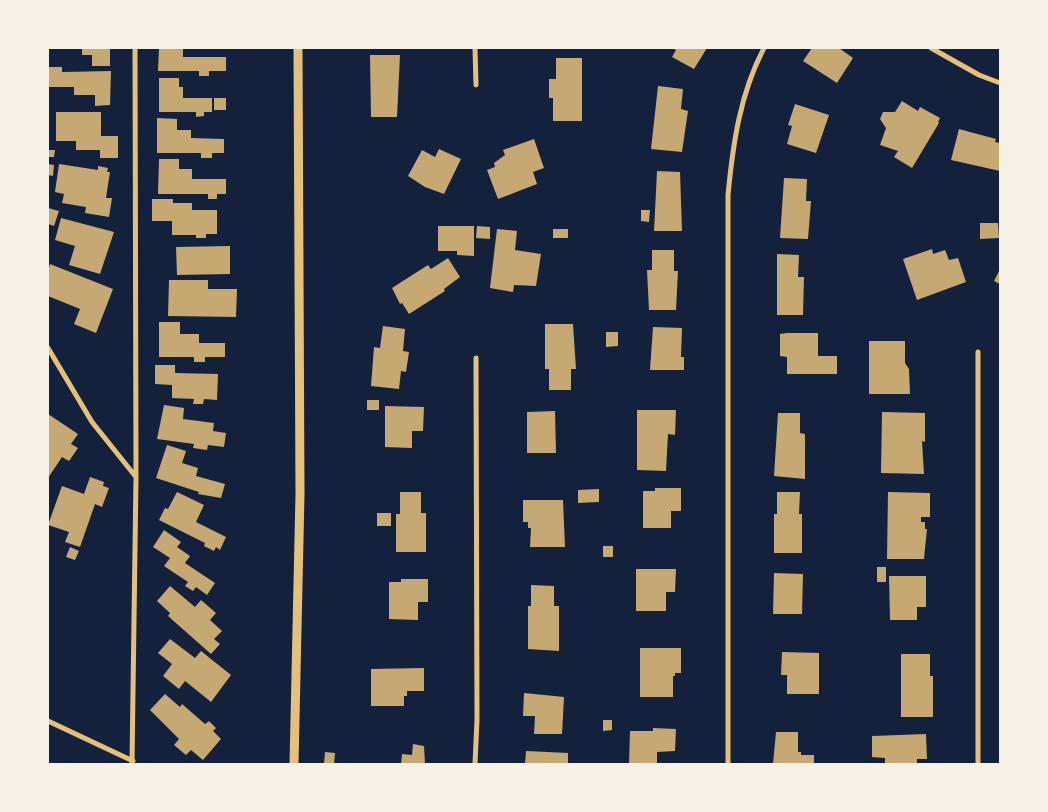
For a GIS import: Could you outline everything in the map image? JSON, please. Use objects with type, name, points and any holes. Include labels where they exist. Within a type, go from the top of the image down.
[{"type":"street","points":[[48,721],[132,763],[136,477],[135,48]]},
{"type":"street","points":[[294,764],[300,494],[298,48]]},
{"type":"street","points":[[475,48],[476,85]]},
{"type":"street","points":[[728,764],[728,195],[734,140],[746,88],[764,48]]},
{"type":"street","points":[[931,48],[979,75],[1000,83]]},
{"type":"street","points":[[48,348],[92,422],[136,477]]},
{"type":"street","points":[[978,352],[978,764]]},
{"type":"street","points":[[475,764],[477,720],[476,358]]},
{"type":"building","points":[[82,48],[110,48],[110,66],[92,66],[92,55],[82,55]]},
{"type":"building","points":[[159,48],[183,48],[183,57],[226,57],[226,71],[209,71],[209,76],[199,76],[199,71],[158,71]]},
{"type":"building","points":[[672,48],[707,48],[694,69],[672,57],[676,50]]},
{"type":"building","points":[[812,48],[839,48],[853,58],[837,83],[803,61]]},
{"type":"building","points":[[370,55],[400,55],[397,117],[371,117]]},
{"type":"building","points":[[556,58],[582,58],[582,121],[553,121],[553,98],[549,98],[549,79],[556,79]]},
{"type":"building","points":[[49,67],[62,67],[62,72],[111,71],[110,105],[95,106],[95,95],[74,95],[74,87],[48,87]]},
{"type":"building","points":[[159,78],[179,78],[179,87],[183,87],[183,98],[212,98],[212,112],[204,112],[204,116],[196,117],[196,112],[159,112]]},
{"type":"building","points":[[658,86],[683,89],[681,109],[688,111],[682,152],[651,149]]},
{"type":"building","points":[[214,98],[226,98],[226,110],[214,110]]},
{"type":"building","points":[[902,101],[918,111],[920,107],[940,118],[939,123],[912,168],[894,157],[898,151],[880,145],[886,128],[880,119],[883,112],[895,112]]},
{"type":"building","points":[[795,104],[829,115],[816,153],[787,144],[792,126],[788,125]]},
{"type":"building","points":[[56,112],[101,112],[101,136],[118,136],[118,158],[100,158],[100,150],[76,150],[76,141],[56,141]]},
{"type":"building","points":[[157,118],[177,119],[177,130],[191,130],[191,138],[224,139],[224,153],[212,153],[212,158],[201,158],[201,153],[157,153]]},
{"type":"building","points":[[959,129],[996,139],[995,142],[1000,143],[1000,171],[951,160]]},
{"type":"building","points":[[534,139],[544,168],[533,172],[537,184],[498,199],[487,170],[495,167],[494,163],[505,155],[503,150]]},
{"type":"building","points":[[439,149],[461,159],[444,194],[425,187],[408,176],[422,150],[435,157]]},
{"type":"building","points":[[48,150],[55,150],[54,157],[48,157]]},
{"type":"building","points":[[159,159],[179,159],[179,169],[192,169],[192,179],[226,179],[226,194],[217,194],[217,199],[208,199],[208,194],[158,194]]},
{"type":"building","points":[[48,164],[54,165],[53,176],[48,175]]},
{"type":"building","points":[[59,164],[98,170],[98,166],[108,168],[107,172],[110,172],[106,198],[112,198],[109,217],[85,213],[86,207],[62,203],[64,194],[55,192]]},
{"type":"building","points":[[657,171],[680,172],[682,231],[654,231]]},
{"type":"building","points":[[784,178],[807,179],[806,201],[811,201],[808,239],[780,238]]},
{"type":"building","points":[[152,199],[173,199],[173,203],[192,203],[192,210],[217,210],[217,234],[206,234],[206,238],[196,238],[196,235],[172,235],[172,221],[152,221]]},
{"type":"building","points":[[48,208],[59,211],[54,226],[48,224]]},
{"type":"building","points":[[641,210],[650,210],[649,222],[641,221]]},
{"type":"building","points":[[61,218],[114,232],[100,274],[69,265],[75,246],[55,240]]},
{"type":"building","points":[[980,223],[998,223],[999,238],[980,239]]},
{"type":"building","points":[[438,226],[474,226],[474,256],[457,255],[457,251],[438,251]]},
{"type":"building","points":[[477,226],[490,227],[490,239],[476,238]]},
{"type":"building","points":[[497,229],[517,231],[515,250],[541,254],[536,286],[514,285],[513,292],[490,288]]},
{"type":"building","points":[[553,229],[568,229],[568,238],[553,238]]},
{"type":"building","points":[[230,246],[230,274],[177,275],[176,247]]},
{"type":"building","points":[[932,249],[933,254],[945,250],[949,260],[958,258],[966,282],[917,300],[903,259]]},
{"type":"building","points":[[652,250],[674,250],[674,271],[678,271],[676,310],[649,310],[647,270],[652,270]]},
{"type":"building","points":[[777,254],[799,255],[798,277],[804,277],[803,315],[777,315]]},
{"type":"building","points":[[448,258],[460,277],[444,289],[445,291],[409,314],[402,303],[400,304],[392,288],[428,265],[431,269]]},
{"type":"building","points":[[50,264],[113,289],[96,333],[74,324],[80,309],[48,296],[48,271]]},
{"type":"building","points":[[1000,269],[1000,284],[994,281]]},
{"type":"building","points":[[169,280],[208,280],[208,289],[237,289],[236,317],[168,316]]},
{"type":"building","points":[[159,322],[180,322],[180,334],[199,334],[199,343],[225,343],[225,357],[205,357],[205,362],[194,362],[194,357],[159,357]]},
{"type":"building","points":[[545,324],[573,324],[576,369],[571,369],[571,390],[549,390],[549,369],[545,369]]},
{"type":"building","points":[[383,326],[405,329],[403,351],[409,352],[406,372],[401,371],[399,389],[371,386],[374,347],[380,348]]},
{"type":"building","points":[[653,327],[682,328],[681,357],[684,357],[684,370],[650,370]]},
{"type":"building","points":[[606,332],[618,332],[618,346],[606,347]]},
{"type":"building","points":[[818,333],[818,356],[837,356],[837,374],[787,374],[787,357],[780,356],[780,334]]},
{"type":"building","points":[[869,341],[905,341],[905,363],[909,369],[910,394],[869,394]]},
{"type":"building","points":[[155,365],[175,365],[175,373],[218,374],[217,400],[204,399],[203,404],[193,404],[194,399],[172,398],[172,385],[155,384]]},
{"type":"building","points":[[367,400],[379,400],[379,410],[367,410]]},
{"type":"building","points":[[164,405],[184,408],[183,419],[214,423],[213,431],[226,433],[224,447],[208,445],[207,450],[193,448],[194,444],[157,439]]},
{"type":"building","points":[[385,406],[424,407],[423,431],[412,431],[412,448],[385,447]]},
{"type":"building","points":[[637,410],[676,410],[675,435],[668,434],[666,471],[637,470]]},
{"type":"building","points":[[555,411],[556,453],[527,453],[527,412]]},
{"type":"building","points":[[882,412],[925,413],[925,442],[922,441],[924,474],[881,473]]},
{"type":"building","points":[[778,413],[800,413],[800,433],[805,434],[805,479],[774,476]]},
{"type":"building","points":[[48,414],[78,434],[71,444],[78,448],[69,461],[62,457],[48,478]]},
{"type":"building","points":[[167,445],[186,451],[182,463],[198,468],[196,476],[225,484],[221,498],[198,494],[199,492],[156,478]]},
{"type":"building","points":[[90,477],[104,482],[103,486],[109,488],[102,507],[95,504],[80,547],[65,542],[69,532],[48,525],[62,486],[84,494]]},
{"type":"building","points":[[655,488],[681,488],[681,511],[671,511],[671,528],[643,528],[643,491],[655,491]]},
{"type":"building","points":[[599,489],[599,502],[578,503],[578,490]]},
{"type":"building","points":[[177,492],[204,505],[196,522],[226,537],[220,550],[216,547],[214,551],[204,546],[205,543],[159,520],[165,508],[168,509]]},
{"type":"building","points":[[400,492],[421,492],[421,513],[426,513],[426,552],[396,552],[396,514],[400,514]]},
{"type":"building","points":[[777,492],[800,492],[799,514],[802,514],[802,553],[774,553],[774,514],[777,514]]},
{"type":"building","points":[[888,492],[930,493],[930,517],[921,517],[921,522],[925,522],[925,529],[927,529],[924,559],[887,559]]},
{"type":"building","points":[[523,500],[563,500],[565,547],[530,547],[531,528],[528,528],[528,522],[523,522]]},
{"type":"building","points":[[377,513],[391,513],[391,526],[377,526]]},
{"type":"building","points":[[164,530],[181,542],[177,547],[190,556],[185,563],[215,583],[207,595],[196,587],[193,591],[185,586],[188,582],[164,566],[170,558],[153,547]]},
{"type":"building","points":[[603,546],[613,546],[613,557],[603,557]]},
{"type":"building","points":[[70,547],[79,551],[75,560],[66,557]]},
{"type":"building","points":[[877,567],[886,567],[886,582],[877,582]]},
{"type":"building","points":[[636,569],[676,569],[675,592],[666,592],[666,611],[636,611]]},
{"type":"building","points":[[774,573],[803,574],[802,614],[773,614]]},
{"type":"building","points":[[889,576],[926,576],[926,607],[917,607],[917,620],[890,620]]},
{"type":"building","points":[[401,579],[428,579],[428,602],[418,602],[418,620],[389,619],[389,582],[401,582]]},
{"type":"building","points":[[531,585],[554,586],[554,606],[559,606],[559,651],[528,649],[528,606],[531,606]]},
{"type":"building","points":[[170,586],[195,607],[201,600],[216,613],[210,620],[222,631],[214,639],[220,644],[211,654],[168,616],[170,613],[157,601]]},
{"type":"building","points":[[170,639],[195,658],[201,651],[231,675],[211,702],[185,681],[179,689],[163,676],[172,664],[158,653]]},
{"type":"building","points":[[640,648],[681,648],[681,673],[675,673],[675,676],[673,676],[673,697],[640,697]]},
{"type":"building","points":[[782,652],[819,653],[819,694],[787,694],[787,675],[781,675]]},
{"type":"building","points":[[901,654],[930,654],[930,676],[933,676],[933,717],[901,717]]},
{"type":"building","points":[[424,668],[424,691],[407,691],[407,696],[404,696],[404,706],[371,706],[371,669]]},
{"type":"building","points":[[524,693],[564,697],[562,734],[534,734],[535,716],[523,716]]},
{"type":"building","points":[[165,694],[180,707],[182,704],[205,724],[209,721],[216,728],[213,731],[221,739],[203,760],[191,750],[186,755],[174,745],[179,739],[150,710]]},
{"type":"building","points":[[603,720],[612,720],[612,730],[603,731]]},
{"type":"building","points":[[653,728],[676,729],[675,751],[657,752],[657,764],[629,764],[630,731],[653,731]]},
{"type":"building","points":[[776,732],[798,732],[798,752],[801,752],[801,755],[814,755],[814,764],[773,764]]},
{"type":"building","points":[[926,734],[927,759],[917,759],[917,764],[885,764],[885,758],[872,757],[872,736]]},
{"type":"building","points":[[413,744],[424,746],[425,764],[401,764],[402,754],[412,755]]},
{"type":"building","points":[[526,751],[568,753],[568,764],[525,764]]},
{"type":"building","points":[[325,752],[335,753],[334,764],[324,764]]}]
